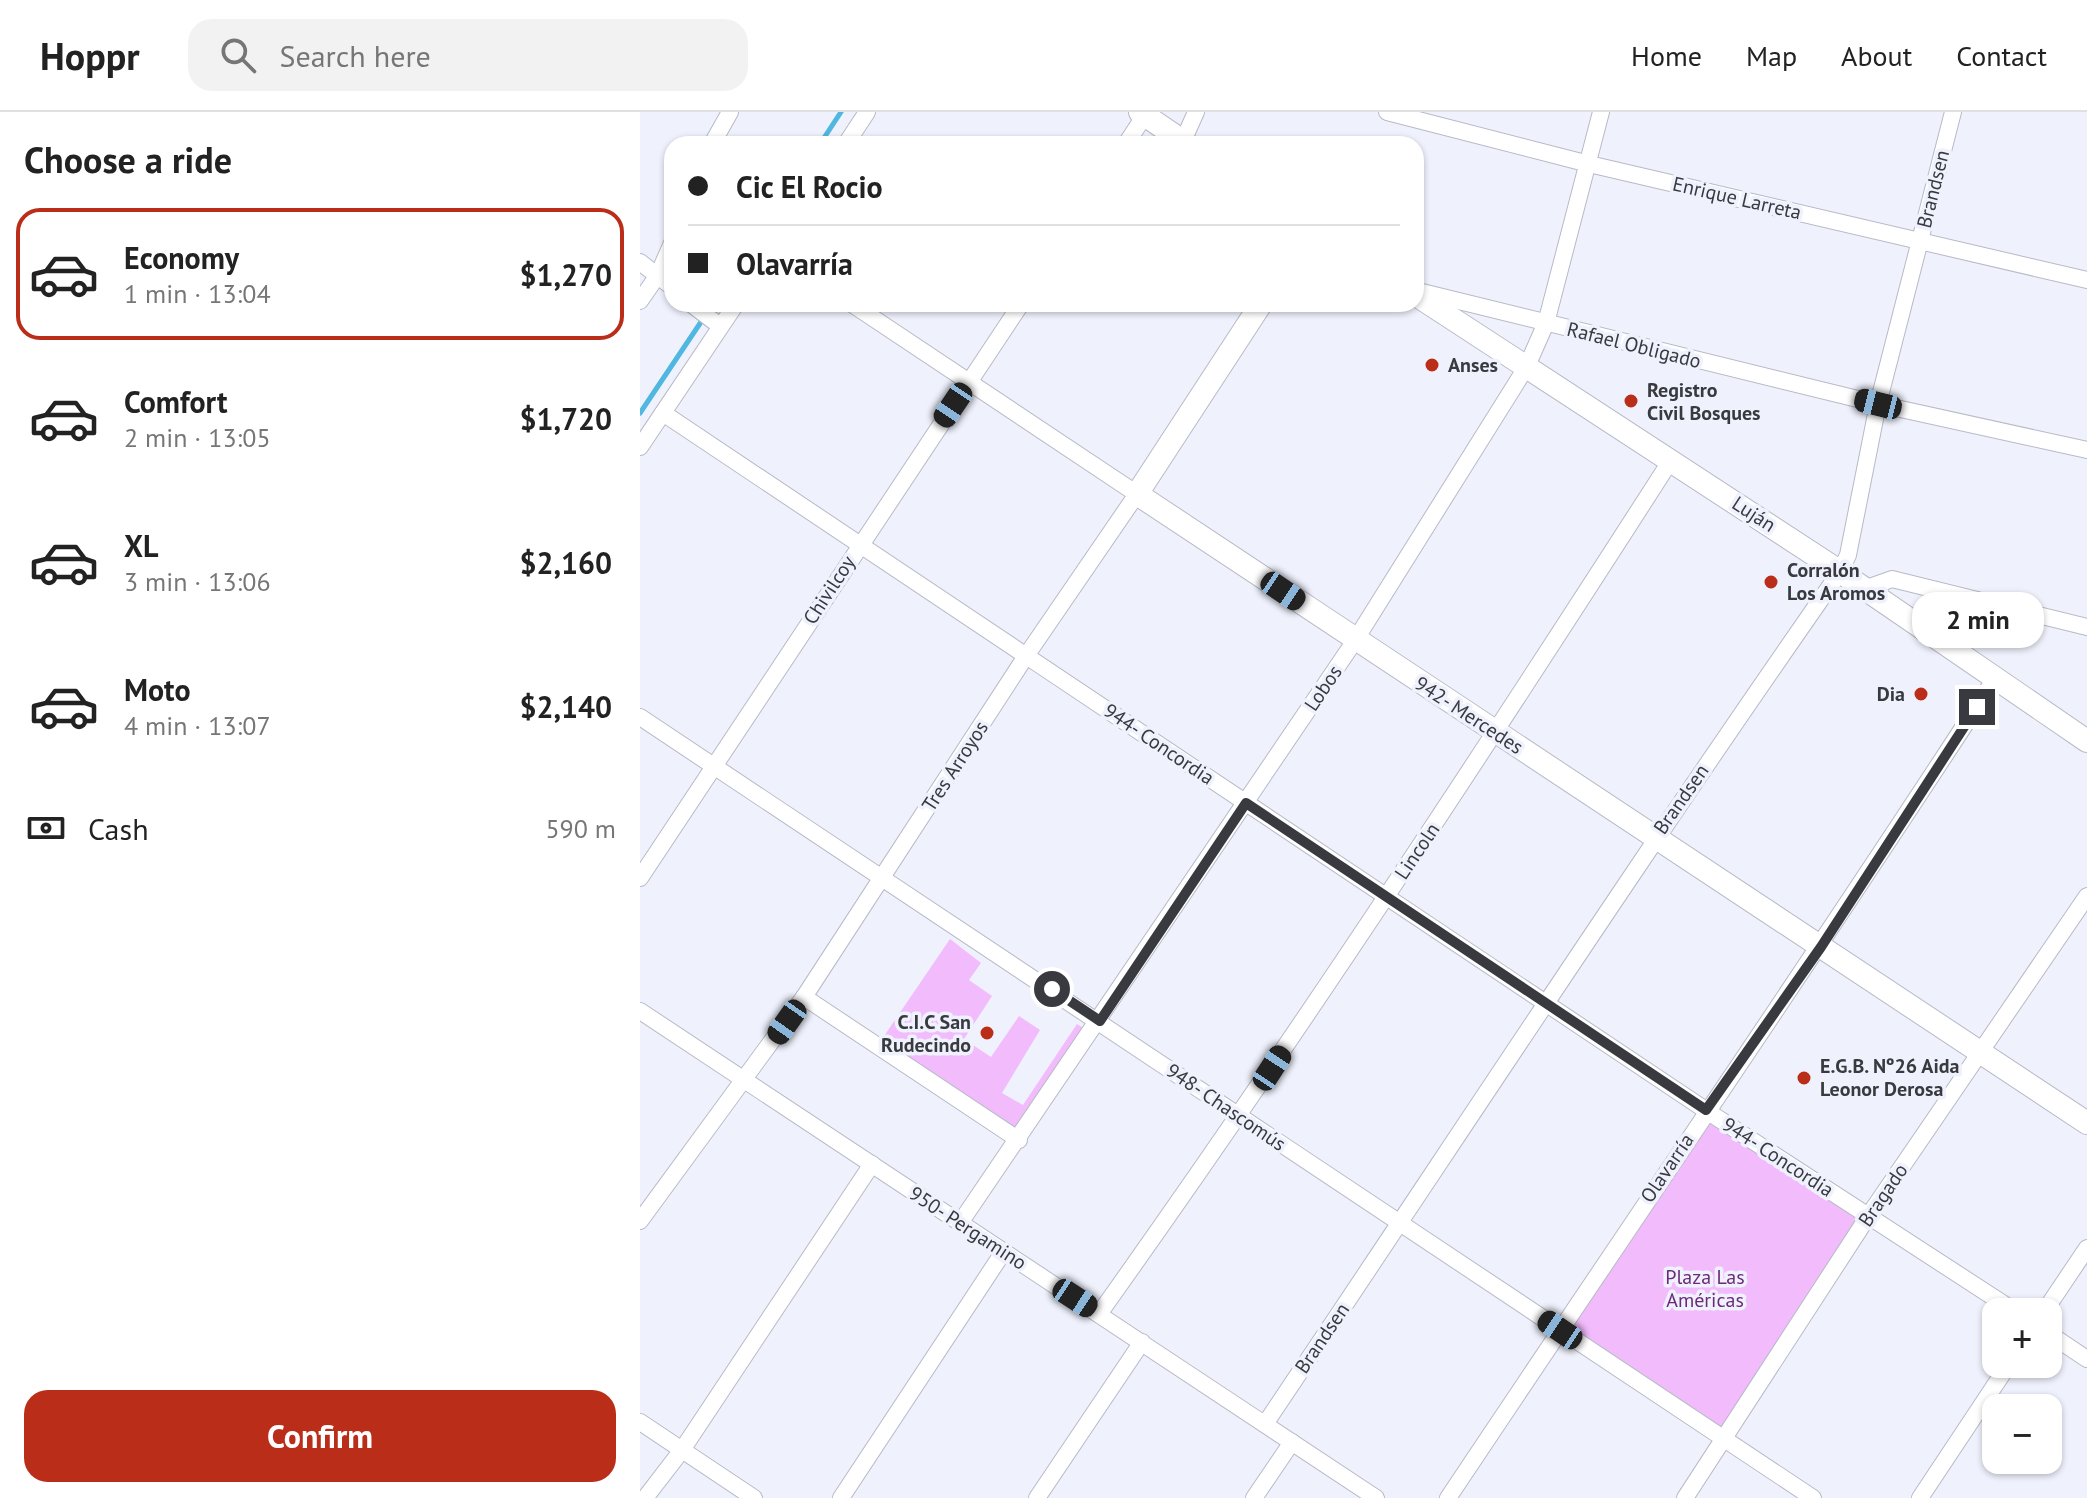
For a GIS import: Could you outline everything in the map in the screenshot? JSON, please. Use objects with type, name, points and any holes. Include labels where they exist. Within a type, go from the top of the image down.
[{"type":"main road","points":[[1142,114],[1176,136]]},
{"type":"main road","name":"Luján","points":[[1424,298],[1840,572],[2087,741]]},
{"type":"main road","name":"Tres Arroyos","points":[[1137,494],[1256,312]]},
{"type":"main road","name":"942- Mercedes","points":[[1137,494],[2087,1123]]},
{"type":"street","points":[[716,136],[730,112]]},
{"type":"street","points":[[851,136],[867,112]]},
{"type":"street","points":[[1187,136],[1196,112]]},
{"type":"street","name":"Enrique Larreta","points":[[1387,112],[1589,164],[2087,280]]},
{"type":"street","name":"Lobos","points":[[960,1223],[1100,1021],[1356,639],[1527,366],[1546,323],[1601,112]]},
{"type":"street","name":"Brandsen","points":[[1265,1424],[1548,1005],[1654,837],[1840,572],[1848,555],[1878,404],[1953,112]]},
{"type":"street","points":[[1130,136],[1142,114]]},
{"type":"street","points":[[640,301],[664,261]]},
{"type":"street","points":[[640,262],[664,280]]},
{"type":"street","name":"Rafael Obligado","points":[[1424,295],[1878,404],[2087,450]]},
{"type":"street","name":"942- Mercedes","points":[[864,312],[1137,494]]},
{"type":"street","name":"Chivilcoy","points":[[640,878],[1016,312]]},
{"type":"street","points":[[640,447],[663,413],[706,315]]},
{"type":"street","name":"944- Concordia","points":[[663,413],[1706,1110],[1995,1298]]},
{"type":"street","name":"Lincoln","points":[[1099,1314],[1239,1117],[1496,732],[1671,460]]},
{"type":"street","name":"Tres Arroyos","points":[[640,1220],[804,997],[1026,656],[1137,494]]},
{"type":"street","points":[[1864,589],[1892,579],[2087,627]]},
{"type":"street","name":"Olavarría","points":[[1448,1498],[1706,1110],[1821,947],[1994,680]]},
{"type":"street","name":"948- Chascomús","points":[[640,717],[1813,1498]]},
{"type":"street","name":"Bragado","points":[[1685,1498],[1869,1215],[2087,896]]},
{"type":"street","points":[[804,997],[1019,1140]]},
{"type":"street","name":"950- Pergamino","points":[[640,1011],[1376,1498]]},
{"type":"street","points":[[645,1498],[682,1450],[872,1164]]},
{"type":"street","points":[[2053,1298],[2087,1248]]},
{"type":"street","points":[[841,1498],[1004,1251]]},
{"type":"street","points":[[1037,1498],[1142,1342]]},
{"type":"street","points":[[2062,1342],[2087,1359]]},
{"type":"street","points":[[1920,1498],[2000,1378]]},
{"type":"street","points":[[640,1422],[754,1498]]},
{"type":"street","points":[[1254,1498],[1292,1442]]},
{"type":"green space","points":[[950,939],[981,963],[969,980],[992,996],[964,1039],[991,1057],[1019,1016],[1040,1030],[1002,1093],[1023,1105],[1077,1024],[1085,1029],[1017,1130],[882,1039]]},
{"type":"green space","name":"Plaza Las Américas","points":[[1706,1110],[1869,1215],[1726,1439],[1560,1330]]},
{"type":"waterway","points":[[825,136],[841,112]]},
{"type":"waterway","points":[[640,413],[708,312]]},
{"type":"place","name":"Anses","points":[[1432,365]]},
{"type":"place","name":"Registro Civil Bosques","points":[[1631,401]]},
{"type":"place","name":"Corralón Los Aromos","points":[[1771,582]]},
{"type":"place","name":"Dia","points":[[1921,694]]},
{"type":"place","name":"C.I.C San Rudecindo","points":[[987,1033]]},
{"type":"place","name":"E.G.B. Nº26 Aida Leonor Derosa","points":[[1804,1078]]},
{"type":"route","points":[[1052,989],[1100,1021],[1246,803],[1706,1110],[1821,947],[1977,707]]}]
